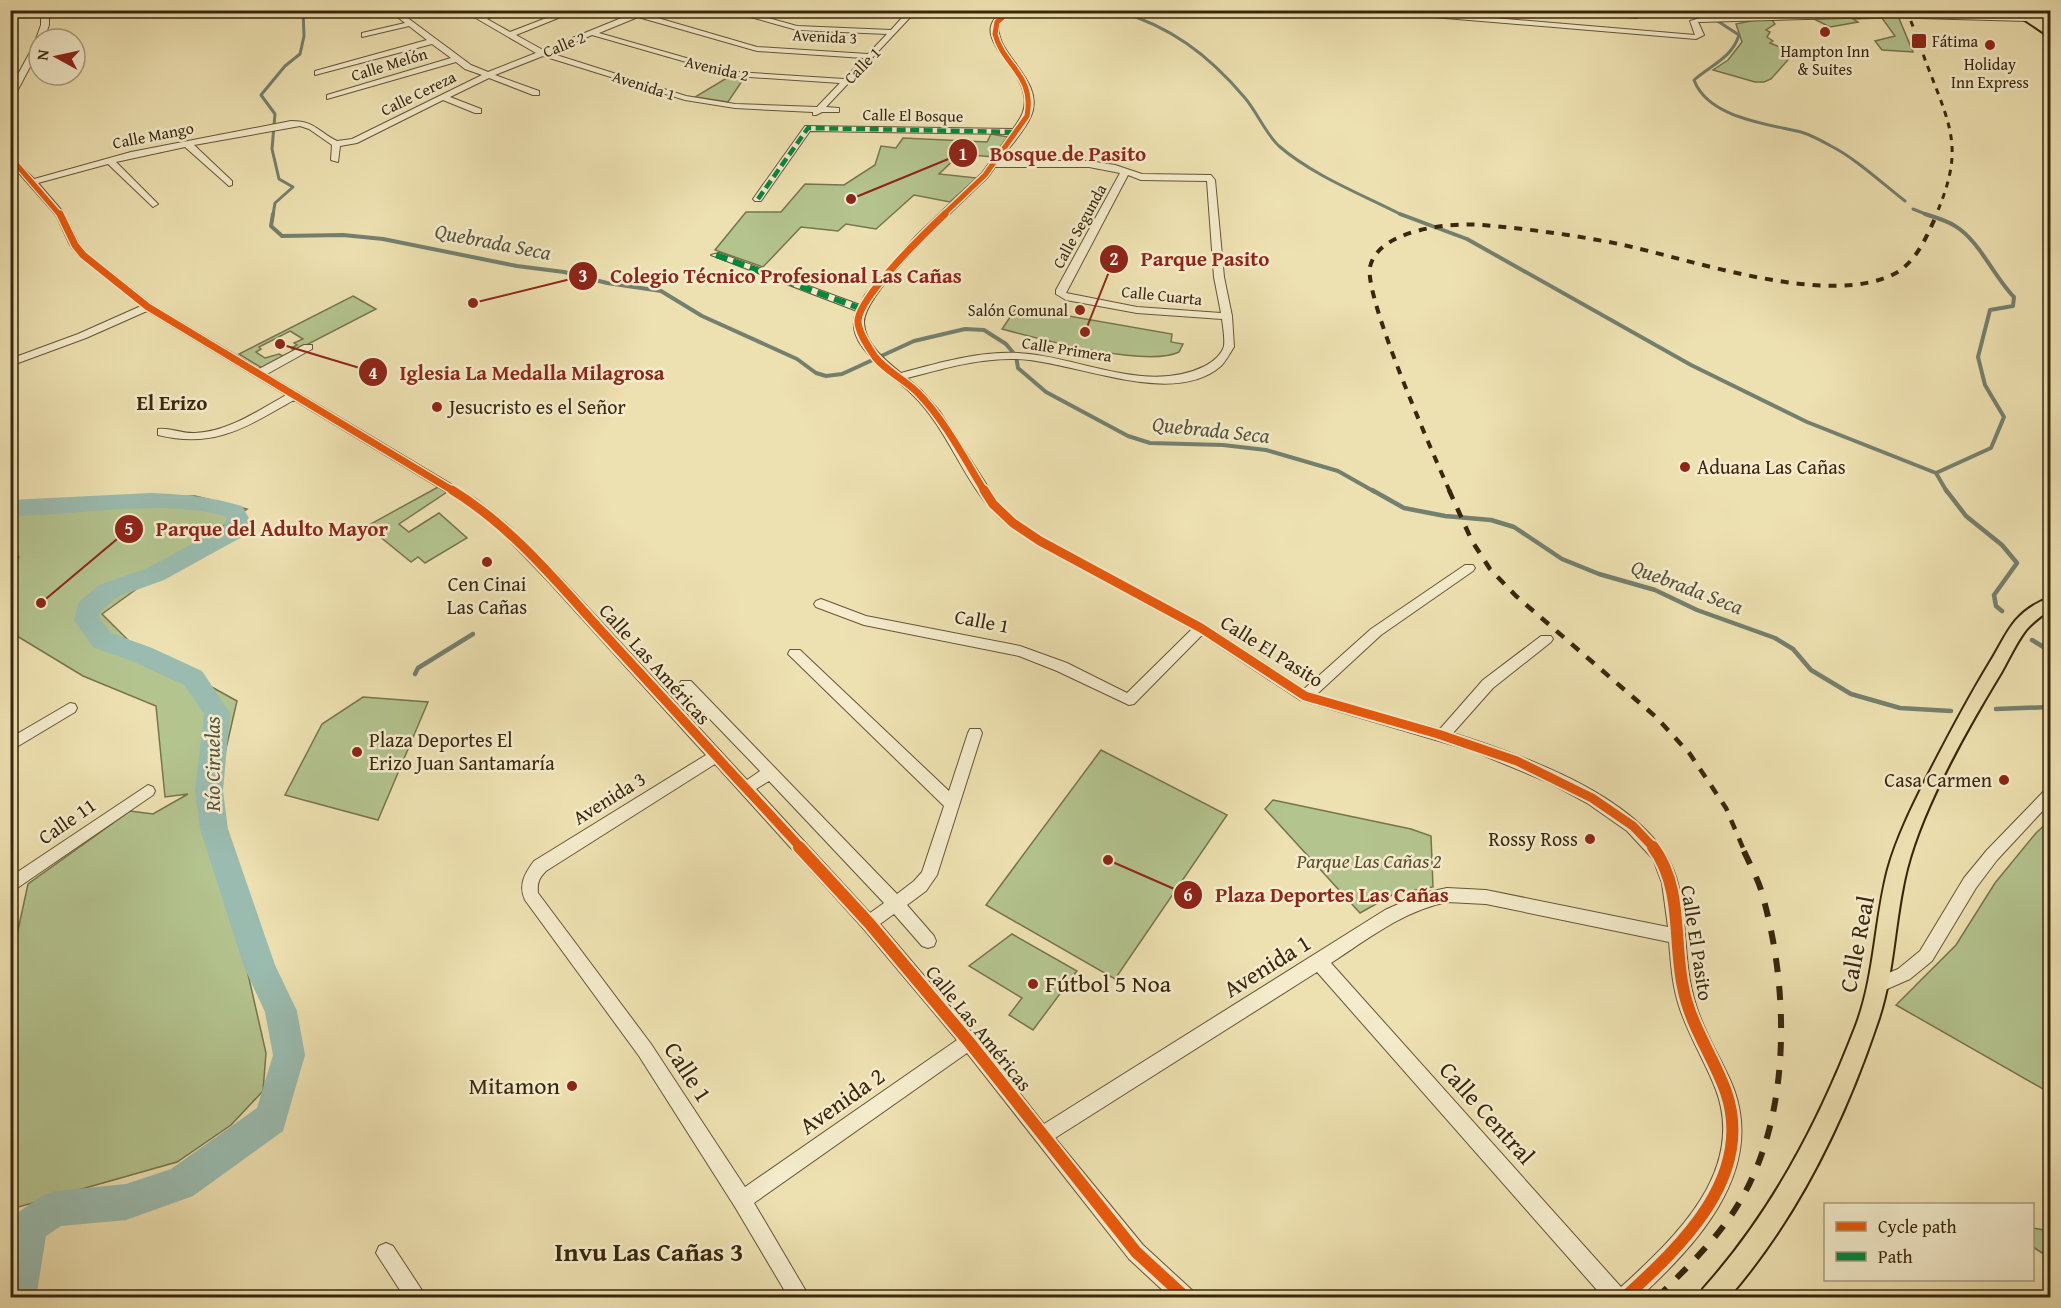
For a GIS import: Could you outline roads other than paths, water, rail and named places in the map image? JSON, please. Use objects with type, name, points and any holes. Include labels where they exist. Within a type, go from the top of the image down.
[{"type":"highway","points":[[2025,15],[2050,27]]},
{"type":"main road","points":[[2014,10],[2025,15],[2050,34]]},
{"type":"main road","name":"Calle Real","points":[[1712,1298],[1733,1276],[1786,1196],[1815,1142],[1863,1036],[1878,985],[1897,869],[1909,832],[1964,720],[2015,632],[2032,614],[2050,604]]},
{"type":"street","points":[[44,27],[45,10]]},
{"type":"street","points":[[392,10],[457,59],[488,75],[536,93]]},
{"type":"street","name":"Avenida 1","points":[[465,10],[542,53],[702,102],[836,110]]},
{"type":"street","points":[[481,19],[505,10]]},
{"type":"street","points":[[509,35],[575,10]]},
{"type":"street","name":"Calle 2","points":[[513,64],[649,10]]},
{"type":"street","points":[[729,10],[797,28],[893,32]]},
{"type":"street","name":"Calle 1","points":[[758,200],[820,109],[914,10]]},
{"type":"street","points":[[716,255],[862,309],[869,297],[919,238],[980,181],[1027,116],[1031,99],[1028,90],[996,39],[993,30],[997,19],[1011,10]]},
{"type":"street","points":[[1570,10],[1633,13],[1642,32]]},
{"type":"street","points":[[1424,14],[1479,14],[1696,37],[1700,34],[1694,21],[1872,15],[2025,15]]},
{"type":"street","name":"Avenida 3","points":[[638,15],[766,50],[870,56]]},
{"type":"street","points":[[365,35],[409,24]]},
{"type":"street","name":"Avenida 2","points":[[592,33],[735,74],[846,81]]},
{"type":"street","points":[[318,73],[433,41]]},
{"type":"street","name":"Calle Melón","points":[[330,98],[457,59]]},
{"type":"street","name":"Calle Cereza","points":[[336,144],[354,141],[513,64]]},
{"type":"street","points":[[10,97],[27,65]]},
{"type":"street","points":[[443,97],[478,111]]},
{"type":"street","name":"Calle Mango","points":[[31,182],[109,159],[283,125],[309,124],[336,144]]},
{"type":"street","name":"Calle El Bosque","points":[[809,124],[1017,132]]},
{"type":"street","points":[[187,144],[229,183]]},
{"type":"street","points":[[335,160],[336,144]]},
{"type":"street","points":[[109,159],[153,204]]},
{"type":"street","name":"Calle Las Américas","points":[[12,160],[60,214],[75,245],[83,255],[148,307],[449,487],[503,527],[554,579],[869,923],[969,1042],[1136,1252],[1186,1298]]},
{"type":"street","points":[[994,164],[1089,164],[1125,172]]},
{"type":"street","name":"Calle Primera","points":[[899,377],[955,364],[1005,357],[1028,357],[1142,378],[1178,380],[1198,375],[1218,363],[1229,347],[1227,316],[1219,277],[1211,180],[1200,176],[1141,177],[1125,172]]},
{"type":"street","name":"Calle Segunda","points":[[1061,294],[1061,290],[1125,172]]},
{"type":"street","name":"Calle Cuarta","points":[[1061,294],[1066,297],[1137,310],[1227,316]]},
{"type":"street","points":[[10,363],[82,336],[148,307]]},
{"type":"street","name":"Calle El Pasito","points":[[862,309],[858,319],[859,329],[870,350],[917,392],[936,414],[993,504],[1013,523],[1041,541],[1201,628],[1305,696],[1317,702],[1443,735],[1526,765],[1599,804],[1628,823],[1649,842],[1664,864],[1671,885],[1680,979],[1687,1006],[1727,1095],[1732,1118],[1732,1143],[1725,1173],[1711,1204],[1688,1237],[1624,1298]]},
{"type":"street","points":[[259,374],[309,347]]},
{"type":"street","points":[[162,432],[184,438],[218,434],[239,426],[294,395]]},
{"type":"street","points":[[1305,696],[1376,632],[1469,568]]},
{"type":"street","name":"Calle 1","points":[[821,604],[864,620],[1020,651],[1043,658],[1068,668],[1129,700],[1201,628]]},
{"type":"street","points":[[1443,735],[1488,684],[1546,639]]},
{"type":"street","points":[[795,654],[953,805]]},
{"type":"street","name":"Calle Las Américas","points":[[686,685],[896,904],[928,941]]},
{"type":"street","points":[[10,746],[70,708]]},
{"type":"street","points":[[869,923],[920,886],[929,875],[975,733]]},
{"type":"street","name":"Avenida 3","points":[[530,880],[540,866],[715,756]]},
{"type":"street","points":[[745,789],[769,773]]},
{"type":"street","name":"Calle 11","points":[[10,886],[148,791]]},
{"type":"street","points":[[1878,985],[1904,974],[1926,956],[1970,883],[1992,855],[2050,794]]},
{"type":"street","name":"Calle 1","points":[[530,880],[531,895],[644,1048],[742,1200],[800,1298]]},
{"type":"street","name":"Avenida 1","points":[[1043,1135],[1391,915],[1423,900],[1447,896],[1486,897],[1675,936]]},
{"type":"street","name":"Calle Central","points":[[1319,962],[1618,1298]]},
{"type":"street","name":"Avenida 2","points":[[742,1200],[969,1042]]},
{"type":"street","points":[[386,1253],[417,1298]]},
{"type":"waterway","name":"Quebrada Seca","points":[[273,215],[275,203],[293,187],[279,179],[272,149],[275,114],[261,95],[285,66],[300,54],[304,36],[303,10]]},
{"type":"waterway","points":[[1115,10],[1171,33],[1202,55],[1231,82],[1274,141],[1292,156],[1322,175],[1402,215]]},
{"type":"waterway","points":[[1671,10],[1716,20],[1739,35],[1731,50],[1694,80],[1701,93],[1712,103],[1740,117],[1801,132],[1820,140],[1850,157],[1905,201]]},
{"type":"waterway","points":[[1913,209],[1928,215]]},
{"type":"waterway","name":"Quebrada Seca","points":[[273,214],[271,226],[282,236],[343,235],[383,239],[517,266],[564,272],[607,283],[661,291],[702,316],[797,359],[816,373],[826,376],[842,374],[914,341],[965,329],[984,330],[1006,344],[1016,356],[1018,368],[1046,392],[1128,436],[1150,443],[1223,445],[1266,450],[1338,471],[1375,492]]},
{"type":"waterway","points":[[1400,214],[1467,239],[1691,365],[1807,422],[1936,473]]},
{"type":"waterway","points":[[1925,214],[1948,222],[1963,232],[1979,249],[2014,297],[2013,306],[1990,310],[1978,357],[1985,385],[2004,417],[1991,448],[1936,473]]},
{"type":"waterway","points":[[1936,473],[1947,492]]},
{"type":"waterway","name":"Quebrada Seca","points":[[1372,490],[1404,508],[1445,516],[1491,520],[1514,527],[1562,559],[1599,574],[1655,590],[1697,610],[1775,638],[1793,649],[1811,670],[1851,694],[1900,708],[1951,711]]},
{"type":"waterway","points":[[1946,490],[1966,516],[2002,545],[2017,563],[1994,595],[1996,606],[2002,611]]},
{"type":"waterway","name":"Río Ciruelas","points":[[10,508],[179,501],[207,504],[234,511],[238,520],[234,531],[156,574],[108,591],[88,608],[86,620],[102,640],[143,655],[193,678],[217,713],[209,791],[214,829],[260,967],[281,1011],[289,1055],[271,1119],[181,1184],[126,1202],[55,1209],[30,1226],[17,1298]]},
{"type":"waterway","points":[[415,674],[418,668],[473,634]]},
{"type":"waterway","points":[[2032,640],[2050,651]]},
{"type":"waterway","name":"Quebrada Seca","points":[[1996,709],[2050,707]]},
{"type":"railway","points":[[1906,10],[1944,110],[1952,142],[1950,174],[1936,215]]},
{"type":"railway","points":[[1450,492],[1388,342],[1371,284],[1370,267],[1376,254],[1401,236],[1436,227],[1470,224],[1534,230],[1619,244],[1759,278],[1798,284],[1835,286],[1868,283],[1904,268],[1916,254],[1937,214]]},
{"type":"railway","points":[[1449,490],[1472,541],[1490,569],[1516,596],[1656,717],[1690,754],[1726,808],[1743,848]]},
{"type":"railway","points":[[1657,1298],[1724,1226],[1742,1198],[1758,1164],[1770,1128],[1781,1050],[1778,971],[1772,933],[1761,891],[1742,847]]},
{"type":"place","name":"Hampton Inn & Suites","points":[[1825,32]]},
{"type":"place","name":"Fátima","points":[[1919,41]]},
{"type":"place","name":"Holiday Inn Express","points":[[1990,45]]},
{"type":"place","name":"Bosque de Pasito","points":[[851,199]]},
{"type":"place","name":"Colegio Técnico Profesional Las Cañas","points":[[473,303]]},
{"type":"place","name":"Salón Comunal","points":[[1080,310]]},
{"type":"place","name":"Parque Pasito","points":[[1085,332]]},
{"type":"place","name":"Iglesia La Medalla Milagrosa","points":[[280,344]]},
{"type":"place","name":"Jesucristo es el Señor","points":[[437,407]]},
{"type":"place","name":"Aduana Las Cañas","points":[[1685,467]]},
{"type":"place","name":"Cen Cinai Las Cañas","points":[[487,562]]},
{"type":"place","name":"Parque del Adulto Mayor","points":[[41,603]]},
{"type":"place","name":"Plaza Deportes El Erizo Juan Santamaría","points":[[357,752]]},
{"type":"place","name":"Casa Carmen","points":[[2004,780]]},
{"type":"place","name":"Rossy Ross","points":[[1590,839]]},
{"type":"place","name":"Plaza Deportes Las Cañas","points":[[1108,860]]},
{"type":"place","name":"Fútbol 5 Noa","points":[[1033,984]]},
{"type":"place","name":"Mitamon","points":[[572,1086]]},
{"type":"district","name":"El Erizo","points":[[172,403]]},
{"type":"district","name":"Invu Las Cañas 3","points":[[649,1252]]},
{"type":"park label","name":"Parque Las Cañas 2","points":[[1369,861]]}]
